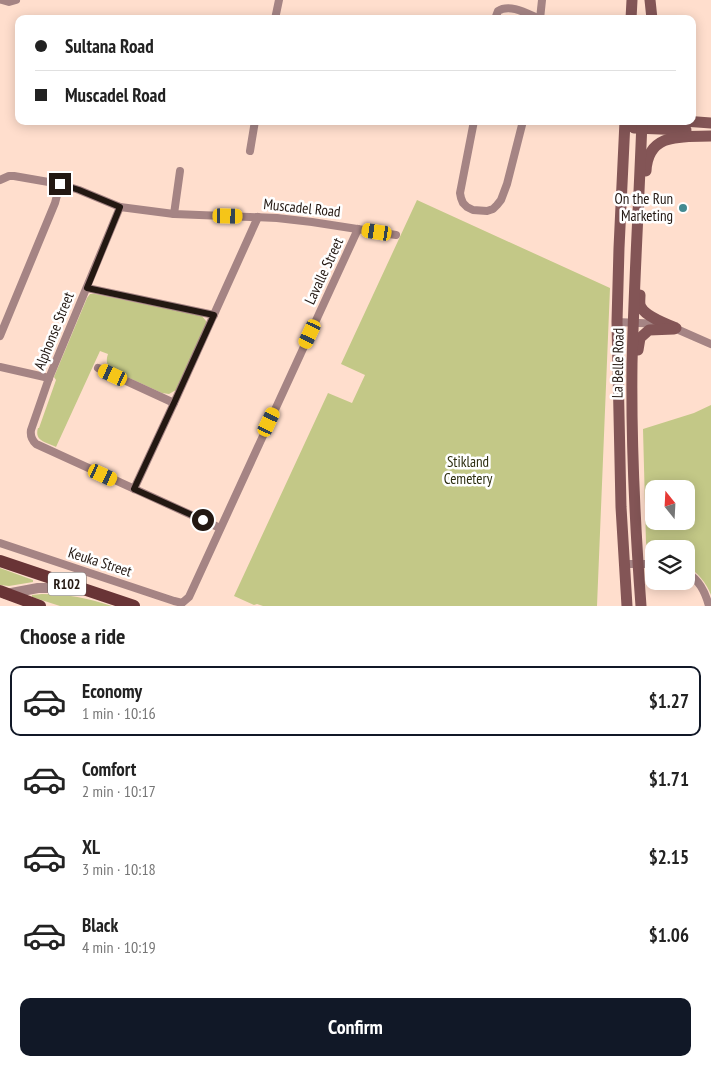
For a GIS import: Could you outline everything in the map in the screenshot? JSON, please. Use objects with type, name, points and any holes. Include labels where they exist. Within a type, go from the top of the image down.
[{"type":"main road","points":[[631,15],[632,0]]},
{"type":"main road","points":[[647,15],[649,0]]},
{"type":"main road","points":[[649,0],[651,15]]},
{"type":"main road","points":[[696,116],[711,118]]},
{"type":"main road","points":[[696,122],[711,123]]},
{"type":"main road","name":"La Belle Road","points":[[625,125],[617,322],[620,469],[624,564],[628,606]]},
{"type":"main road","points":[[642,125],[711,134]]},
{"type":"main road","name":"La Belle Road","points":[[641,606],[634,469],[632,364],[642,125]]},
{"type":"main road","points":[[639,193],[645,180],[648,156],[657,144],[672,138],[711,134]]},
{"type":"main road","points":[[635,279],[639,287],[642,310],[677,329]]},
{"type":"main road","points":[[632,364],[638,353],[640,338],[647,331],[652,329],[677,329]]},
{"type":"main road","name":"R102","points":[[0,561],[134,606]]},
{"type":"main road","name":"R102","points":[[2,594],[40,606]]},
{"type":"street","points":[[2,0],[9,2],[16,0]]},
{"type":"street","points":[[276,15],[279,0]]},
{"type":"street","points":[[540,15],[542,0]]},
{"type":"street","points":[[496,15],[498,11],[505,8],[530,15]]},
{"type":"street","points":[[250,151],[254,125]]},
{"type":"street","points":[[473,125],[460,193],[467,207],[473,210],[487,211],[493,209],[501,200],[522,125]]},
{"type":"street","points":[[174,214],[180,171]]},
{"type":"street","name":"Muscadel Road","points":[[0,180],[14,176],[60,184],[120,207],[174,214],[258,217],[312,222],[396,235]]},
{"type":"street","points":[[0,336],[55,203],[60,184]]},
{"type":"street","name":"Alphonse Street","points":[[120,207],[49,378],[31,433],[32,439],[36,444],[134,489]]},
{"type":"street","points":[[220,528],[134,489],[258,217]]},
{"type":"street","name":"Lavalle Street","points":[[189,597],[358,229]]},
{"type":"street","points":[[87,288],[214,315]]},
{"type":"street","points":[[617,322],[660,324],[677,329],[711,344]]},
{"type":"street","points":[[0,367],[49,378]]},
{"type":"street","points":[[98,368],[174,403]]},
{"type":"street","name":"Keuka Street","points":[[0,543],[180,603],[189,597]]},
{"type":"street","points":[[624,564],[645,564]]},
{"type":"street","points":[[695,579],[706,595],[709,606]]},
{"type":"street","points":[[2,594],[38,588],[80,588]]},
{"type":"green space","name":"Stikland Cemetery","points":[[417,200],[610,288],[597,606],[263,606],[254,605],[234,596],[328,393],[352,403],[365,375],[341,364]]},
{"type":"green space","points":[[90,294],[202,316],[206,324],[176,390],[169,394],[162,393],[112,370],[107,362],[108,354],[100,351],[56,447],[39,438],[37,432],[56,380],[54,377]]},
{"type":"green space","points":[[711,405],[711,595],[707,586],[695,572],[695,540],[646,540],[646,530],[695,530],[695,480],[645,480],[645,505],[643,429],[694,413]]},
{"type":"green space","points":[[0,568],[33,580],[33,582],[9,586],[0,585]]},
{"type":"green space","points":[[32,595],[77,597],[112,606],[60,606],[32,597]]},
{"type":"place","name":"On the Run Marketing","points":[[683,208]]},
{"type":"route","points":[[60,184],[120,207],[87,288],[214,315],[134,489],[203,520]]}]
